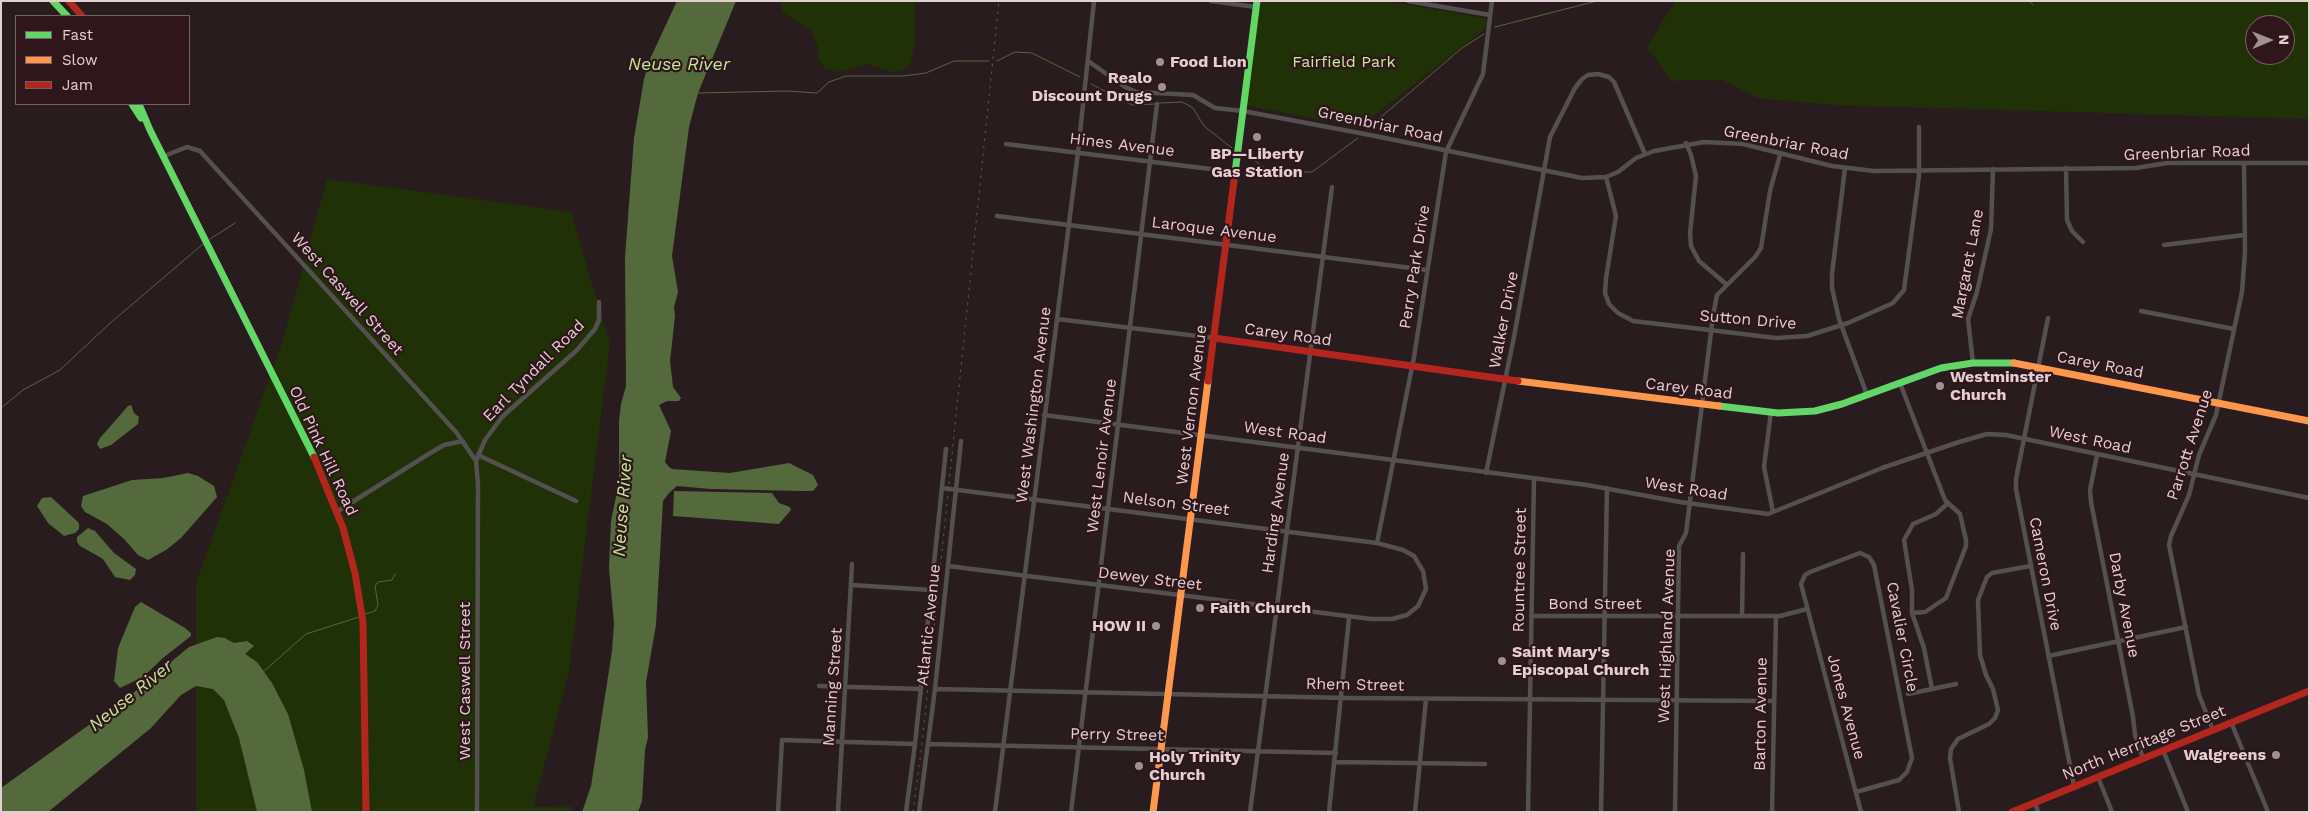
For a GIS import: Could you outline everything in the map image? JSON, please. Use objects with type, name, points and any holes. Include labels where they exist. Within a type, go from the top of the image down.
[{"type":"main road","points":[[53,1],[66,15]]},
{"type":"main road","points":[[69,1],[81,15]]},
{"type":"main road","name":"West Vernon Avenue","points":[[1153,812],[1257,4]]},
{"type":"main road","name":"Old Pink Hill Road","points":[[133,105],[150,130]]},
{"type":"main road","name":"Old Pink Hill Road","points":[[139,105],[150,130],[307,444],[338,511],[348,544],[363,622],[366,812]]},
{"type":"main road","name":"Carey Road","points":[[1214,338],[1412,367],[1701,405],[1771,412],[1815,410],[1867,395],[1941,368],[2002,361],[2309,421]]},
{"type":"main road","name":"North Herritage Street","points":[[2012,812],[2309,691]]},
{"type":"street","name":"West Washington Avenue","points":[[995,812],[1078,152],[1094,1]]},
{"type":"street","points":[[1211,1],[1257,4]]},
{"type":"street","points":[[1408,1],[1490,14]]},
{"type":"street","name":"Perry Park Drive","points":[[1377,543],[1412,367],[1446,152],[1483,74],[1492,1]]},
{"type":"street","name":"Greenbriar Road","points":[[1088,61],[1131,90],[1160,94],[1193,95],[1214,108],[1244,111],[1582,178],[1606,177],[1618,172],[1645,154],[1686,144],[1704,142],[1737,144],[1845,168],[1874,171],[2136,168],[2167,163],[2309,164]]},
{"type":"street","name":"Walker Drive","points":[[1486,473],[1506,379],[1550,137],[1575,88],[1584,77],[1595,74],[1606,75],[1616,84],[1645,154]]},
{"type":"street","name":"West Lenoir Avenue","points":[[1071,812],[1157,104]]},
{"type":"street","name":"Sutton Drive","points":[[1606,177],[1616,216],[1605,285],[1609,304],[1618,313],[1630,320],[1711,330],[1787,338],[1812,335],[1842,326],[1892,303],[1904,290],[1907,282],[1919,170],[1919,127]]},
{"type":"street","name":"Hines Avenue","points":[[1006,144],[1236,172]]},
{"type":"street","points":[[1686,144],[1693,160],[1696,176],[1690,233],[1691,246],[1699,261],[1726,284]]},
{"type":"street","name":"West Caswell Street","points":[[163,156],[182,148],[196,148],[477,458],[477,812]]},
{"type":"street","name":"West Highland Avenue","points":[[1675,812],[1679,546],[1686,533],[1715,300],[1726,284],[1755,258],[1761,248],[1770,191],[1780,154]]},
{"type":"street","name":"Parrott Avenue","points":[[2212,730],[2199,695],[2169,545],[2173,530],[2189,495],[2198,455],[2213,425],[2234,329],[2244,277],[2244,164]]},
{"type":"street","points":[[1845,168],[1832,274],[1834,300],[1867,395]]},
{"type":"street","points":[[2066,168],[2067,220],[2072,230],[2083,242]]},
{"type":"street","name":"Margaret Lane","points":[[1973,363],[1968,319],[1977,292],[1991,229],[1993,169]]},
{"type":"street","name":"Harding Avenue","points":[[1250,812],[1275,608],[1332,187]]},
{"type":"street","name":"Laroque Avenue","points":[[997,216],[1427,270]]},
{"type":"street","points":[[2164,245],[2244,235]]},
{"type":"street","name":"Earl Tyndall Road","points":[[477,458],[485,440],[502,417],[577,350],[596,329],[599,320],[599,302]]},
{"type":"street","points":[[2141,311],[2234,329]]},
{"type":"street","name":"Cameron Drive","points":[[2048,318],[2016,479],[2016,488],[2074,786]]},
{"type":"street","name":"Carey Road","points":[[1057,319],[1214,338]]},
{"type":"street","points":[[1900,383],[1945,500],[1961,518],[1966,546],[1946,598],[1925,612],[1912,613]]},
{"type":"street","points":[[1771,412],[1764,459],[1772,512]]},
{"type":"street","name":"West Road","points":[[1044,415],[1607,488],[1690,503],[1768,514],[1882,468],[1926,452],[1987,434],[1999,434],[2309,498]]},
{"type":"street","points":[[338,511],[426,455],[444,445],[462,441]]},
{"type":"street","name":"Atlantic Avenue","points":[[919,812],[935,689],[961,441]]},
{"type":"street","name":"Atlantic Avenue","points":[[906,812],[932,590],[946,449]]},
{"type":"street","name":"Darby Avenue","points":[[2097,455],[2090,496],[2135,735],[2143,758]]},
{"type":"street","points":[[477,458],[576,501]]},
{"type":"street","name":"Rountree Street","points":[[1528,812],[1534,479]]},
{"type":"street","name":"Nelson Street","points":[[942,488],[1034,498],[1377,543],[1403,550],[1414,556],[1425,578],[1425,594],[1416,608],[1400,618],[1349,618]]},
{"type":"street","points":[[1601,812],[1607,488]]},
{"type":"street","points":[[1932,689],[1922,642],[1912,613],[1912,590],[1905,535],[1913,524],[1936,514],[1948,504]]},
{"type":"street","points":[[1742,616],[1744,554]]},
{"type":"street","name":"Cavalier Circle","points":[[1807,609],[1801,584],[1805,575],[1855,554],[1869,557],[1876,573],[1912,758],[1908,772],[1899,780],[1856,792]]},
{"type":"street","name":"Manning Street","points":[[838,812],[852,564]]},
{"type":"street","name":"Dewey Street","points":[[948,566],[1349,618]]},
{"type":"street","points":[[1959,812],[1950,758],[1951,749],[1958,739],[1989,724],[1995,718],[1998,710],[1994,689],[1986,674],[1980,655],[1978,600],[1987,577],[1992,573],[2030,566]]},
{"type":"street","points":[[852,585],[932,590]]},
{"type":"street","name":"Bond Street","points":[[1531,616],[1776,616],[1807,609]]},
{"type":"street","name":"Jones Avenue","points":[[1807,609],[1861,812]]},
{"type":"street","name":"Barton Avenue","points":[[1772,812],[1776,616]]},
{"type":"street","points":[[1329,812],[1349,618]]},
{"type":"street","points":[[2048,656],[2186,627]]},
{"type":"street","points":[[1908,694],[1956,684]]},
{"type":"street","points":[[819,686],[921,689]]},
{"type":"street","name":"Rhem Street","points":[[935,689],[1341,698],[1774,701]]},
{"type":"street","points":[[1414,812],[1426,699]]},
{"type":"street","points":[[2232,722],[2268,812]]},
{"type":"street","points":[[778,812],[782,740],[915,744]]},
{"type":"street","name":"Perry Street","points":[[928,744],[1336,753]]},
{"type":"street","points":[[2163,750],[2188,812]]},
{"type":"street","points":[[1335,762],[1485,764]]},
{"type":"street","points":[[2098,777],[2112,812]]},
{"type":"street","points":[[2035,802],[2038,812]]},
{"type":"green space","points":[[780,1],[915,1],[914,47],[910,64],[905,70],[891,72],[868,64],[839,72],[825,69],[818,58],[818,45],[810,30],[787,15],[782,10]]},
{"type":"green space","name":"Fairfield Park","points":[[1257,1],[1387,1],[1487,19],[1485,29],[1359,127],[1243,105]]},
{"type":"green space","points":[[1675,1],[2309,1],[2309,119],[1835,105],[1757,98],[1722,80],[1671,81],[1647,47]]},
{"type":"green space","points":[[327,179],[571,212],[610,344],[569,672],[533,807],[572,806],[570,812],[196,812],[196,583],[283,340]]},
{"type":"water","name":"Neuse River","points":[[677,1],[736,1],[698,93],[689,127],[672,256],[678,292],[674,307],[675,316],[670,361],[673,387],[681,398],[679,401],[667,401],[659,405],[671,431],[665,462],[672,469],[730,473],[789,463],[813,475],[818,485],[813,491],[711,489],[677,486],[663,501],[656,625],[646,682],[648,737],[645,750],[642,801],[638,812],[582,812],[591,786],[612,651],[614,624],[609,568],[611,521],[619,482],[619,421],[626,386],[625,257],[634,138],[644,79],[650,59]]},
{"type":"water","points":[[131,405],[134,413],[139,417],[138,424],[111,445],[100,449],[97,444],[100,438],[128,406]]},
{"type":"water","points":[[188,473],[198,476],[214,486],[217,497],[181,538],[166,550],[148,560],[138,555],[107,524],[85,512],[81,506],[83,496],[132,480],[163,478]]},
{"type":"water","points":[[674,491],[772,493],[779,503],[790,507],[791,510],[779,524],[673,516]]},
{"type":"water","points":[[51,497],[79,523],[79,529],[75,533],[64,536],[48,523],[37,506],[42,498]]},
{"type":"water","points":[[88,528],[95,531],[114,553],[136,569],[135,575],[130,580],[115,577],[103,559],[80,546],[77,542],[77,537]]},
{"type":"water","points":[[141,602],[185,628],[191,633],[191,636],[143,677],[120,688],[114,681],[118,648],[135,607]]},
{"type":"water","name":"Neuse River","points":[[217,637],[225,638],[234,643],[247,641],[254,646],[245,654],[257,662],[272,683],[288,714],[304,770],[312,812],[257,812],[239,738],[224,700],[213,689],[196,686],[181,695],[151,728],[48,812],[1,812],[1,788],[132,694],[189,647]]},
{"type":"waterway","points":[[1495,27],[1597,1]]},
{"type":"waterway","points":[[2029,1],[2033,5]]},
{"type":"waterway","points":[[1367,129],[1462,48],[1484,34]]},
{"type":"waterway","points":[[997,61],[1015,52],[1032,53],[1080,77]]},
{"type":"waterway","points":[[698,93],[788,91],[817,93],[829,82],[846,76],[903,76],[926,73],[954,61],[989,61]]},
{"type":"waterway","points":[[1091,84],[1132,105],[1155,104]]},
{"type":"waterway","points":[[1159,103],[1182,102],[1193,108],[1204,126],[1232,148]]},
{"type":"waterway","points":[[1246,154],[1267,170],[1274,172],[1312,172],[1358,138]]},
{"type":"waterway","points":[[210,239],[235,223]]},
{"type":"waterway","points":[[1,408],[23,390],[60,370],[108,325],[203,244]]},
{"type":"waterway","points":[[365,614],[375,611],[378,605],[375,586],[378,582],[392,580],[395,574]]},
{"type":"waterway","points":[[263,672],[306,634],[359,617]]},
{"type":"railway","points":[[913,812],[922,744],[999,1]]},
{"type":"traffic: fast","points":[[53,1],[66,15]]},
{"type":"traffic: fast","points":[[1235,173],[1257,1]]},
{"type":"traffic: fast","points":[[133,105],[141,118]]},
{"type":"traffic: fast","points":[[139,105],[150,130],[314,457]]},
{"type":"traffic: fast","points":[[1719,406],[1778,413],[1815,411],[1842,404],[1941,368],[1973,363],[2014,363]]},
{"type":"traffic: slow","points":[[2014,363],[2309,421]]},
{"type":"traffic: slow","points":[[1153,812],[1208,381]]},
{"type":"traffic: slow","points":[[1518,381],[1719,406]]},
{"type":"traffic: jam","points":[[69,1],[81,15]]},
{"type":"traffic: jam","points":[[1208,381],[1235,173]]},
{"type":"traffic: jam","points":[[1214,338],[1518,381]]},
{"type":"traffic: jam","points":[[314,457],[343,528],[355,573],[363,622],[366,812]]},
{"type":"traffic: jam","points":[[2012,812],[2309,691]]},
{"type":"place","name":"Food Lion","points":[[1160,62]]},
{"type":"place","name":"Realo Discount Drugs","points":[[1162,87]]},
{"type":"place","name":"BP—Liberty Gas Station","points":[[1257,137]]},
{"type":"place","name":"Westminster Church","points":[[1940,386]]},
{"type":"place","name":"Faith Church","points":[[1200,608]]},
{"type":"place","name":"HOW II","points":[[1156,626]]},
{"type":"place","name":"Saint Mary's Episcopal Church","points":[[1502,661]]},
{"type":"place","name":"Walgreens","points":[[2276,755]]},
{"type":"place","name":"Holy Trinity Church","points":[[1139,766]]}]
